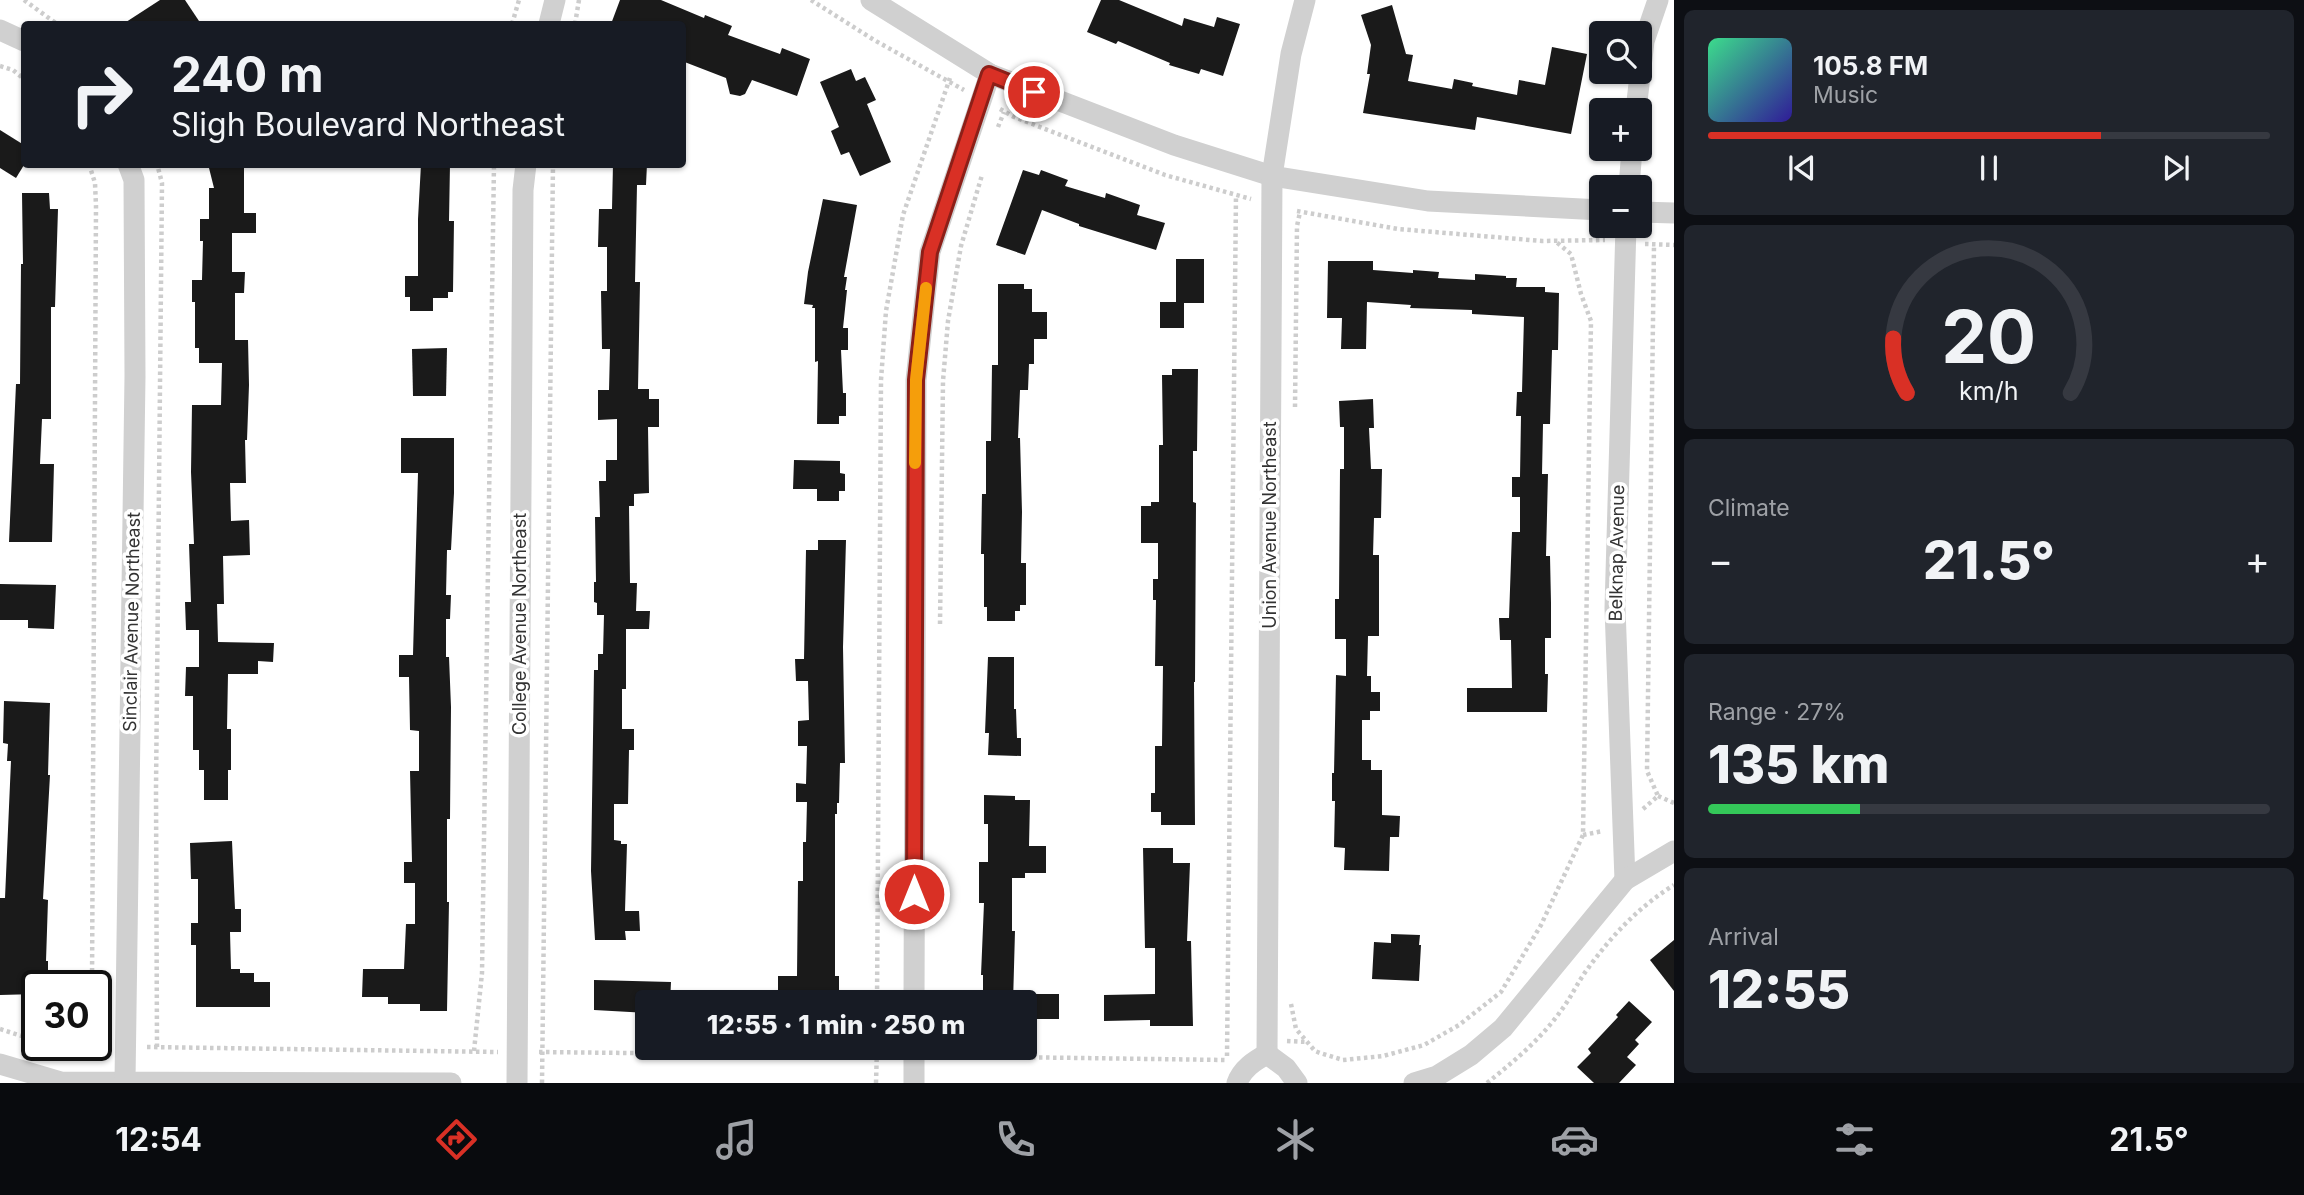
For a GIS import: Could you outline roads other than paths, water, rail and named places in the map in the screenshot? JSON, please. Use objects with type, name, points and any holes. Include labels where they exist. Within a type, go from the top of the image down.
[{"type":"street","points":[[550,21],[555,0]]},
{"type":"street","points":[[871,0],[989,74],[1174,145],[1272,176],[1428,201],[1589,209]]},
{"type":"street","name":"Union Avenue Northeast","points":[[1267,1047],[1272,176],[1291,54],[1305,0]]},
{"type":"street","points":[[1637,98],[1644,41],[1658,0]]},
{"type":"street","points":[[0,30],[21,40]]},
{"type":"street","points":[[914,990],[916,380],[930,252],[989,74]]},
{"type":"street","name":"Sinclair Avenue Northeast","points":[[125,1081],[135,376],[134,180],[130,168]]},
{"type":"street","name":"College Avenue Northeast","points":[[517,1083],[523,204],[526,168]]},
{"type":"street","points":[[1652,212],[1674,213]]},
{"type":"street","name":"Belknap Avenue","points":[[1625,880],[1615,608],[1626,238]]},
{"type":"street","points":[[1413,1083],[1437,1076],[1471,1055],[1503,1028],[1625,880],[1674,851]]},
{"type":"street","points":[[1231,1076],[1247,1068],[1267,1047],[1297,1083]]},
{"type":"street","points":[[914,1060],[914,1083]]},
{"type":"street","points":[[0,1064],[61,1082],[451,1083]]}]
